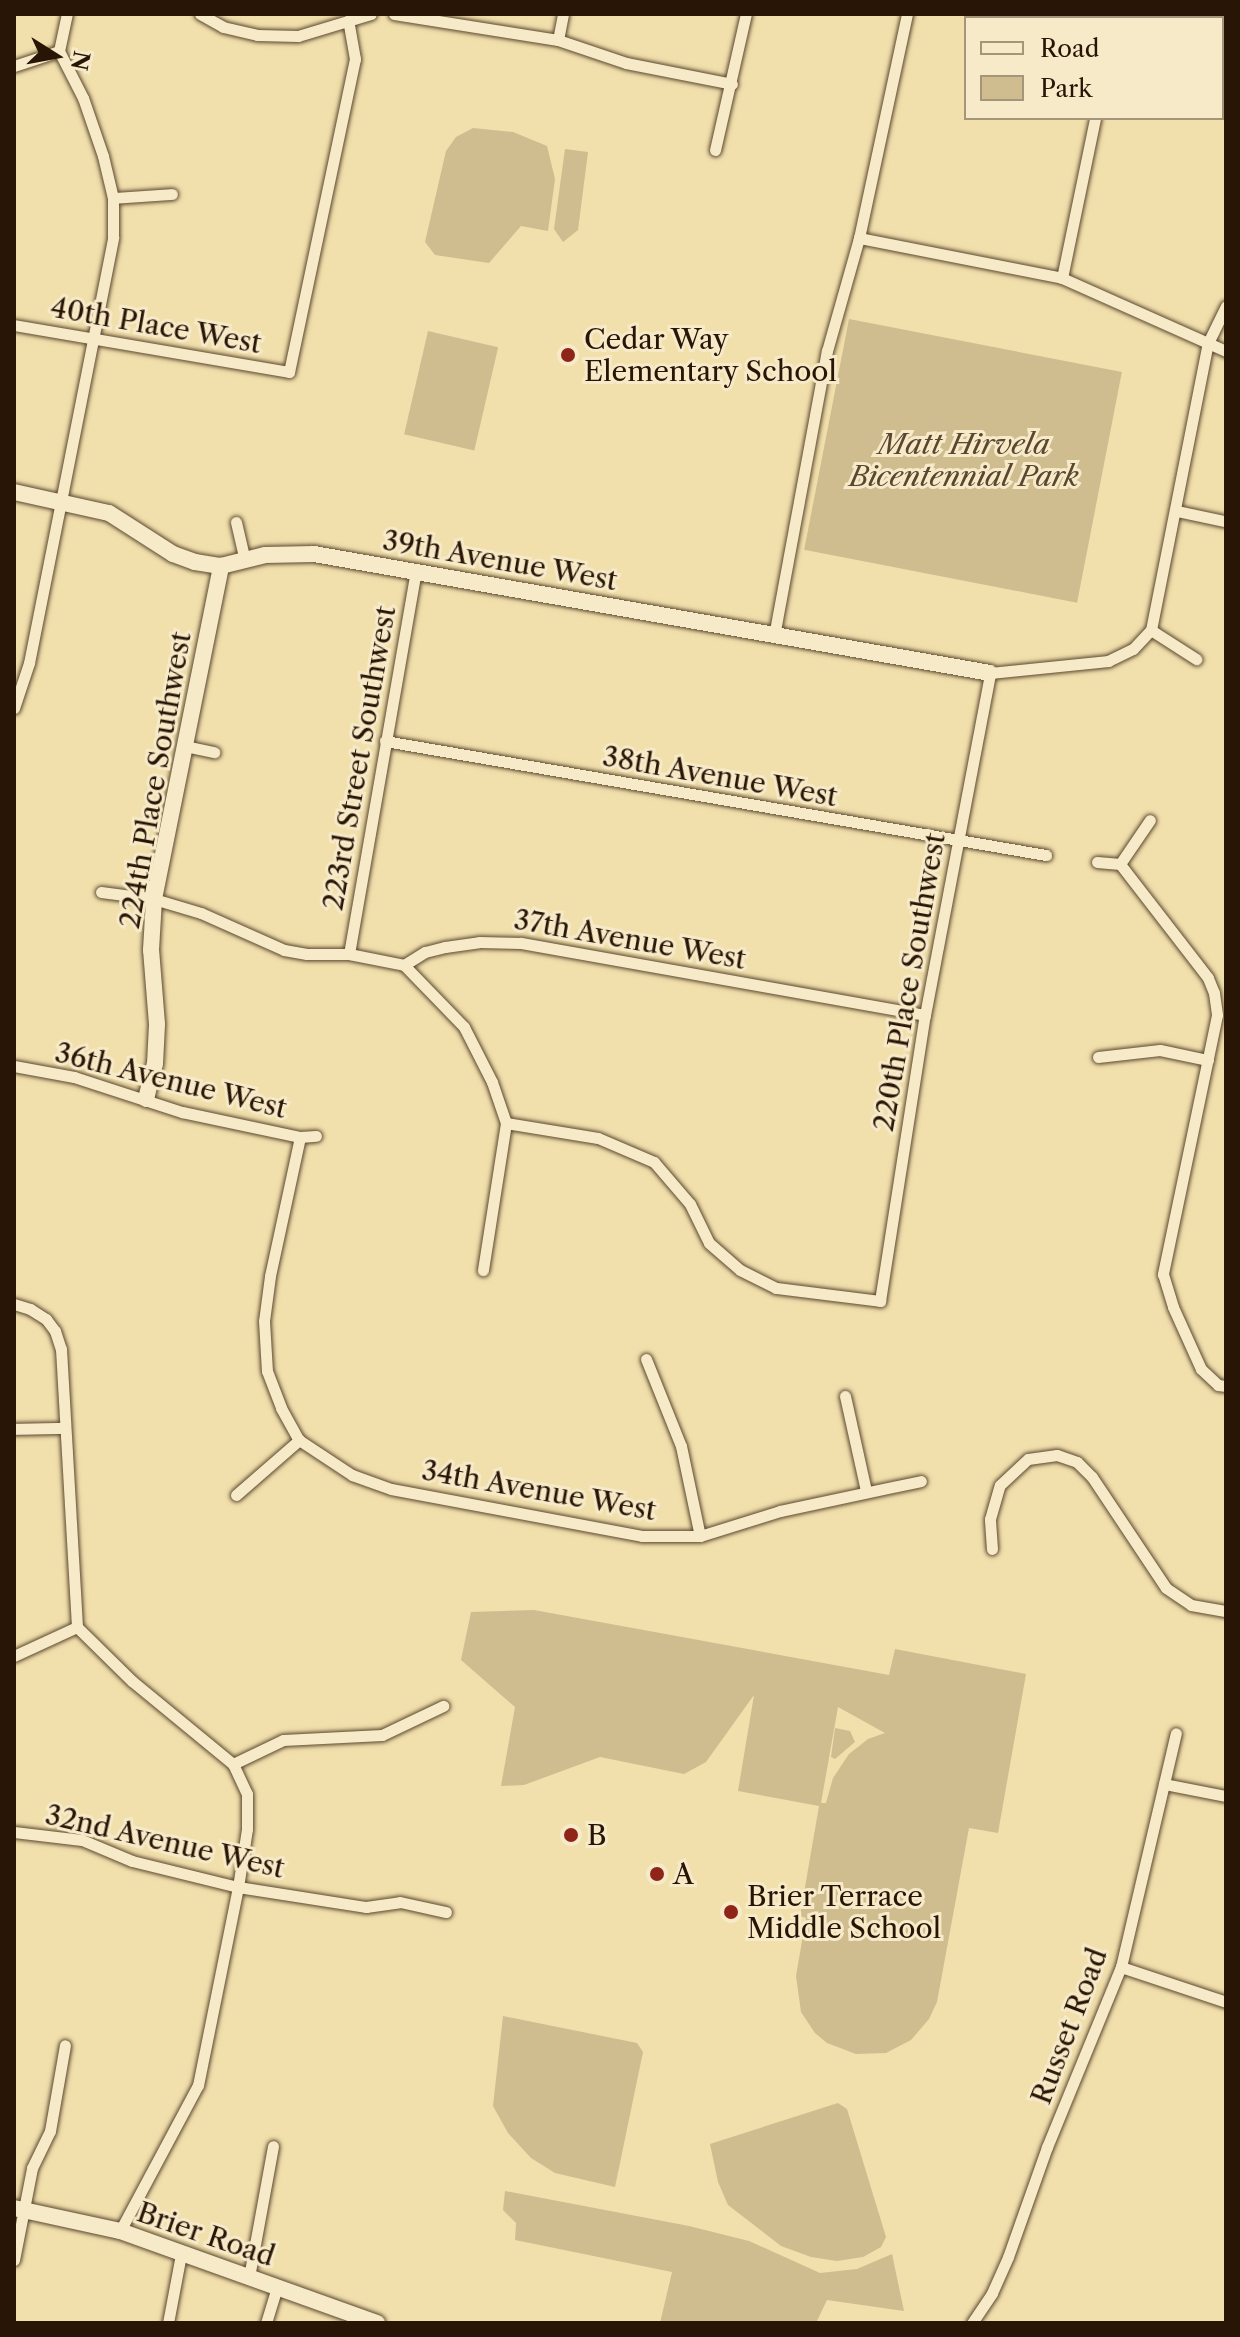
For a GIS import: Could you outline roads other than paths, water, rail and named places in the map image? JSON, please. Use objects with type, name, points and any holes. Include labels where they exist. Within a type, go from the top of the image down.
[{"type":"street","points":[[14,708],[29,663],[113,237],[113,198],[92,122],[59,51],[67,14]]},
{"type":"street","points":[[200,14],[223,27],[257,35],[298,36],[371,14]]},
{"type":"street","points":[[223,27],[226,14]]},
{"type":"street","points":[[394,14],[558,40],[626,63],[732,84]]},
{"type":"street","points":[[558,40],[563,14]]},
{"type":"street","points":[[715,150],[746,14]]},
{"type":"street","points":[[774,636],[827,351],[859,238],[907,14]]},
{"type":"street","name":"40th Place West","points":[[14,325],[289,372],[355,59],[348,21]]},
{"type":"street","points":[[14,66],[59,51]]},
{"type":"street","points":[[1062,278],[1095,120]]},
{"type":"street","points":[[113,198],[172,194]]},
{"type":"street","points":[[859,238],[1062,278],[1226,351]]},
{"type":"street","points":[[990,673],[1108,661],[1133,649],[1151,630],[1208,343],[1226,306]]},
{"type":"street","name":"39th Avenue West","points":[[14,492],[109,513],[173,554],[221,566],[265,555],[314,554],[990,673]]},
{"type":"street","points":[[1177,511],[1224,521]]},
{"type":"street","points":[[236,522],[245,560]]},
{"type":"street","name":"224th Place Southwest","points":[[146,1099],[155,1064],[157,1038],[151,950],[154,899],[221,566]]},
{"type":"street","name":"223rd Street Southwest","points":[[349,954],[416,570]]},
{"type":"street","points":[[1151,630],[1196,659]]},
{"type":"street","name":"220th Place Southwest","points":[[506,1123],[598,1138],[654,1162],[690,1204],[709,1243],[740,1270],[776,1288],[880,1301],[925,1015],[990,673]]},
{"type":"street","name":"38th Avenue West","points":[[385,741],[957,843],[1046,855]]},
{"type":"street","points":[[185,746],[214,752]]},
{"type":"street","points":[[1120,864],[1150,820]]},
{"type":"street","points":[[1097,862],[1120,864],[1208,978],[1214,993],[1217,1015],[1163,1274],[1173,1307],[1201,1369],[1222,1385]]},
{"type":"street","points":[[101,892],[154,899],[201,913],[284,950],[349,954],[404,965],[464,1027],[492,1082],[506,1123],[483,1270]]},
{"type":"street","name":"37th Avenue West","points":[[404,965],[425,952],[445,947],[479,942],[521,943],[925,1015]]},
{"type":"street","points":[[1098,1057],[1160,1050],[1208,1060]]},
{"type":"street","name":"36th Avenue West","points":[[14,1066],[74,1077],[182,1112],[300,1137],[316,1136]]},
{"type":"street","points":[[236,1495],[299,1440],[281,1408],[267,1371],[264,1321],[300,1137]]},
{"type":"street","points":[[14,1304],[30,1309],[55,1331],[61,1349],[63,1428],[77,1627],[132,1681],[233,1764],[247,1794],[247,1829],[238,1887],[198,2085],[120,2231]]},
{"type":"street","points":[[646,1359],[681,1446],[700,1536]]},
{"type":"street","points":[[845,1396],[866,1491]]},
{"type":"street","points":[[14,1429],[63,1428]]},
{"type":"street","name":"34th Avenue West","points":[[299,1440],[352,1475],[391,1489],[642,1536],[700,1536],[866,1491],[921,1481]]},
{"type":"street","points":[[992,1549],[990,1519],[1000,1485],[1028,1459],[1057,1455],[1077,1462],[1092,1477],[1166,1588],[1191,1605],[1226,1611]]},
{"type":"street","points":[[14,1656],[77,1627]]},
{"type":"street","points":[[233,1764],[283,1740],[382,1735],[443,1706]]},
{"type":"street","name":"Russet Road","points":[[972,2323],[992,2293],[1008,2257],[1047,2147],[1121,1967],[1176,1733]]},
{"type":"street","points":[[1164,1784],[1226,1796]]},
{"type":"street","name":"32nd Avenue West","points":[[14,1832],[82,1840],[132,1861],[238,1887],[366,1907],[400,1902],[446,1912]]},
{"type":"street","points":[[1121,1967],[1226,2002]]},
{"type":"street","points":[[14,2260],[18,2209],[32,2168],[50,2131],[65,2045]]},
{"type":"street","points":[[249,2277],[273,2146]]},
{"type":"street","name":"Brier Road","points":[[18,2209],[120,2231],[377,2323]]},
{"type":"street","points":[[168,2323],[181,2254]]},
{"type":"street","points":[[266,2323],[277,2287]]},
{"type":"place","name":"Cedar Way Elementary School","points":[[568,355]]},
{"type":"place","name":"B","points":[[571,1835]]},
{"type":"place","name":"A","points":[[657,1874]]},
{"type":"place","name":"Brier Terrace Middle School","points":[[731,1912]]},
{"type":"park label","name":"Matt Hirvela Bicentennial Park","points":[[964,460]]}]
